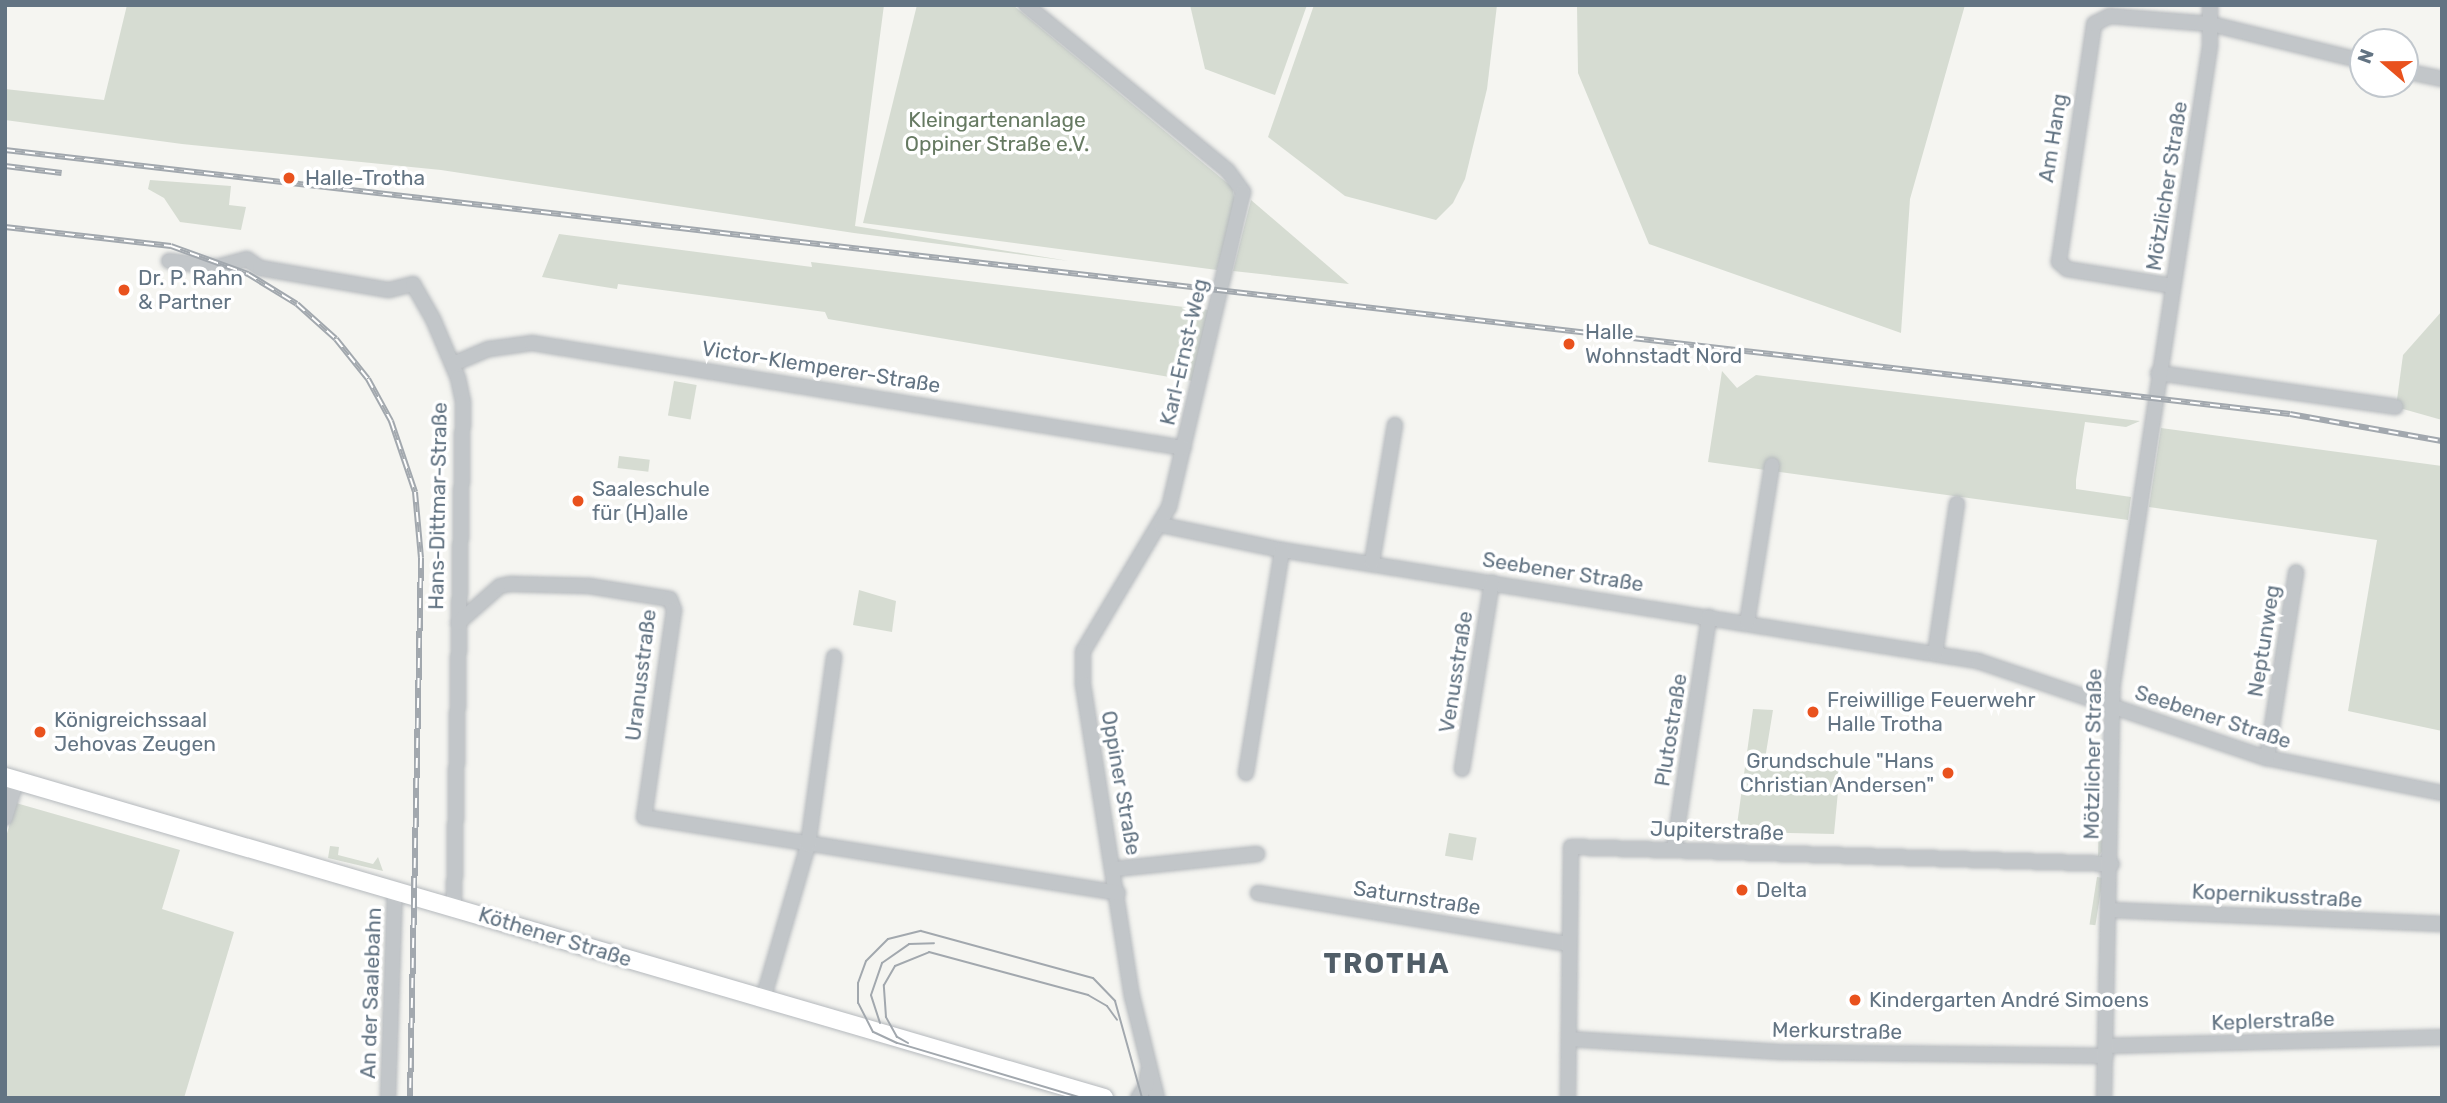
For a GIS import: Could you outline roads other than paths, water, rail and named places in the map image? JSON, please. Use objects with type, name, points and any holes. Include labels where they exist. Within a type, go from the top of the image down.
[{"type":"main road","name":"Köthener Straße","points":[[11,779],[454,906],[1104,1098]]},
{"type":"street","name":"Karl-Ernst-Weg","points":[[1026,5],[1228,172],[1241,188],[1241,206],[1184,448],[1161,525]]},
{"type":"street","name":"Mötzlicher Straße","points":[[2104,1098],[2111,909],[2113,708],[2158,373],[2211,24],[2210,5]]},
{"type":"street","name":"Am Hang","points":[[2173,286],[2067,269],[2059,262],[2059,242],[2094,24],[2110,16],[2211,24]]},
{"type":"street","points":[[2211,24],[2349,58]]},
{"type":"street","points":[[2419,74],[2442,79]]},
{"type":"street","name":"Hans-Dittmar-Straße","points":[[169,261],[217,267],[247,259],[260,268],[388,290],[413,284],[453,364],[463,402],[454,906]]},
{"type":"street","name":"Victor-Klemperer-Straße","points":[[453,364],[489,349],[532,343],[1184,448]]},
{"type":"street","points":[[2158,373],[2396,407]]},
{"type":"street","points":[[1372,562],[1395,425]]},
{"type":"street","points":[[1747,623],[1772,465]]},
{"type":"street","points":[[1935,654],[1957,504]]},
{"type":"street","name":"Seebener Straße","points":[[1161,525],[1282,550],[1372,562],[1935,654],[2011,671],[2113,708],[2267,758],[2442,793]]},
{"type":"street","name":"Oppiner Straße","points":[[1157,1098],[1132,996],[1115,869],[1083,684],[1083,651],[1161,525]]},
{"type":"street","points":[[1246,774],[1282,550]]},
{"type":"street","name":"Neptunweg","points":[[2267,758],[2296,572]]},
{"type":"street","name":"Venusstraße","points":[[1462,769],[1492,582]]},
{"type":"street","name":"Uranusstraße","points":[[458,623],[500,586],[510,583],[589,586],[670,599],[674,610],[644,817],[1118,893]]},
{"type":"street","name":"Plutostraße","points":[[1674,849],[1709,617]]},
{"type":"street","points":[[763,999],[808,845],[834,657]]},
{"type":"street","points":[[5,818],[11,779]]},
{"type":"street","name":"Jupiterstraße","points":[[1568,1098],[1571,847],[2112,863]]},
{"type":"street","points":[[1115,869],[1257,854]]},
{"type":"street","name":"An der Saalebahn","points":[[388,1098],[395,889]]},
{"type":"street","name":"Saturnstraße","points":[[1258,893],[1569,944]]},
{"type":"street","name":"Kopernikusstraße","points":[[2111,909],[2442,924]]},
{"type":"street","name":"Keplerstraße","points":[[2106,1051],[2442,1037]]},
{"type":"street","name":"Merkurstraße","points":[[1569,1039],[1781,1052],[2106,1051]]},
{"type":"street","points":[[1138,1098],[1146,1086],[1149,1068]]},
{"type":"tram line","points":[[1082,1098],[897,1043],[873,1032],[858,1003],[858,983],[866,961],[888,939],[921,931],[1093,978],[1115,1001],[1142,1098]]},
{"type":"tram line","points":[[880,1023],[871,995],[882,963],[909,944],[934,943]]},
{"type":"tram line","points":[[908,1043],[897,1037],[886,1017],[884,985],[895,966],[929,952],[1088,995],[1107,1006],[1117,1020]]},
{"type":"railway","points":[[5,150],[2290,414],[2442,441]]},
{"type":"railway","points":[[5,166],[62,173]]},
{"type":"railway","points":[[5,227],[171,246],[248,274],[297,304],[336,339],[368,379],[391,421],[415,492],[421,558],[410,1098]]},
{"type":"place","name":"Halle-Trotha","points":[[289,178]]},
{"type":"place","name":"Dr. P. Rahn & Partner","points":[[124,290]]},
{"type":"place","name":"Halle Wohnstadt Nord","points":[[1569,344]]},
{"type":"place","name":"Saaleschule für (H)alle","points":[[578,501]]},
{"type":"place","name":"Freiwillige Feuerwehr Halle Trotha","points":[[1813,712]]},
{"type":"place","name":"Königreichssaal Jehovas Zeugen","points":[[40,732]]},
{"type":"place","name":"Grundschule \"Hans Christian Andersen\"","points":[[1948,773]]},
{"type":"place","name":"Delta","points":[[1742,890]]},
{"type":"place","name":"Kindergarten André Simoens","points":[[1855,1000]]},
{"type":"district","name":"TROTHA","points":[[1387,964]]},
{"type":"park label","name":"Kleingartenanlage Oppiner Straße e.V.","points":[[997,132]]}]
